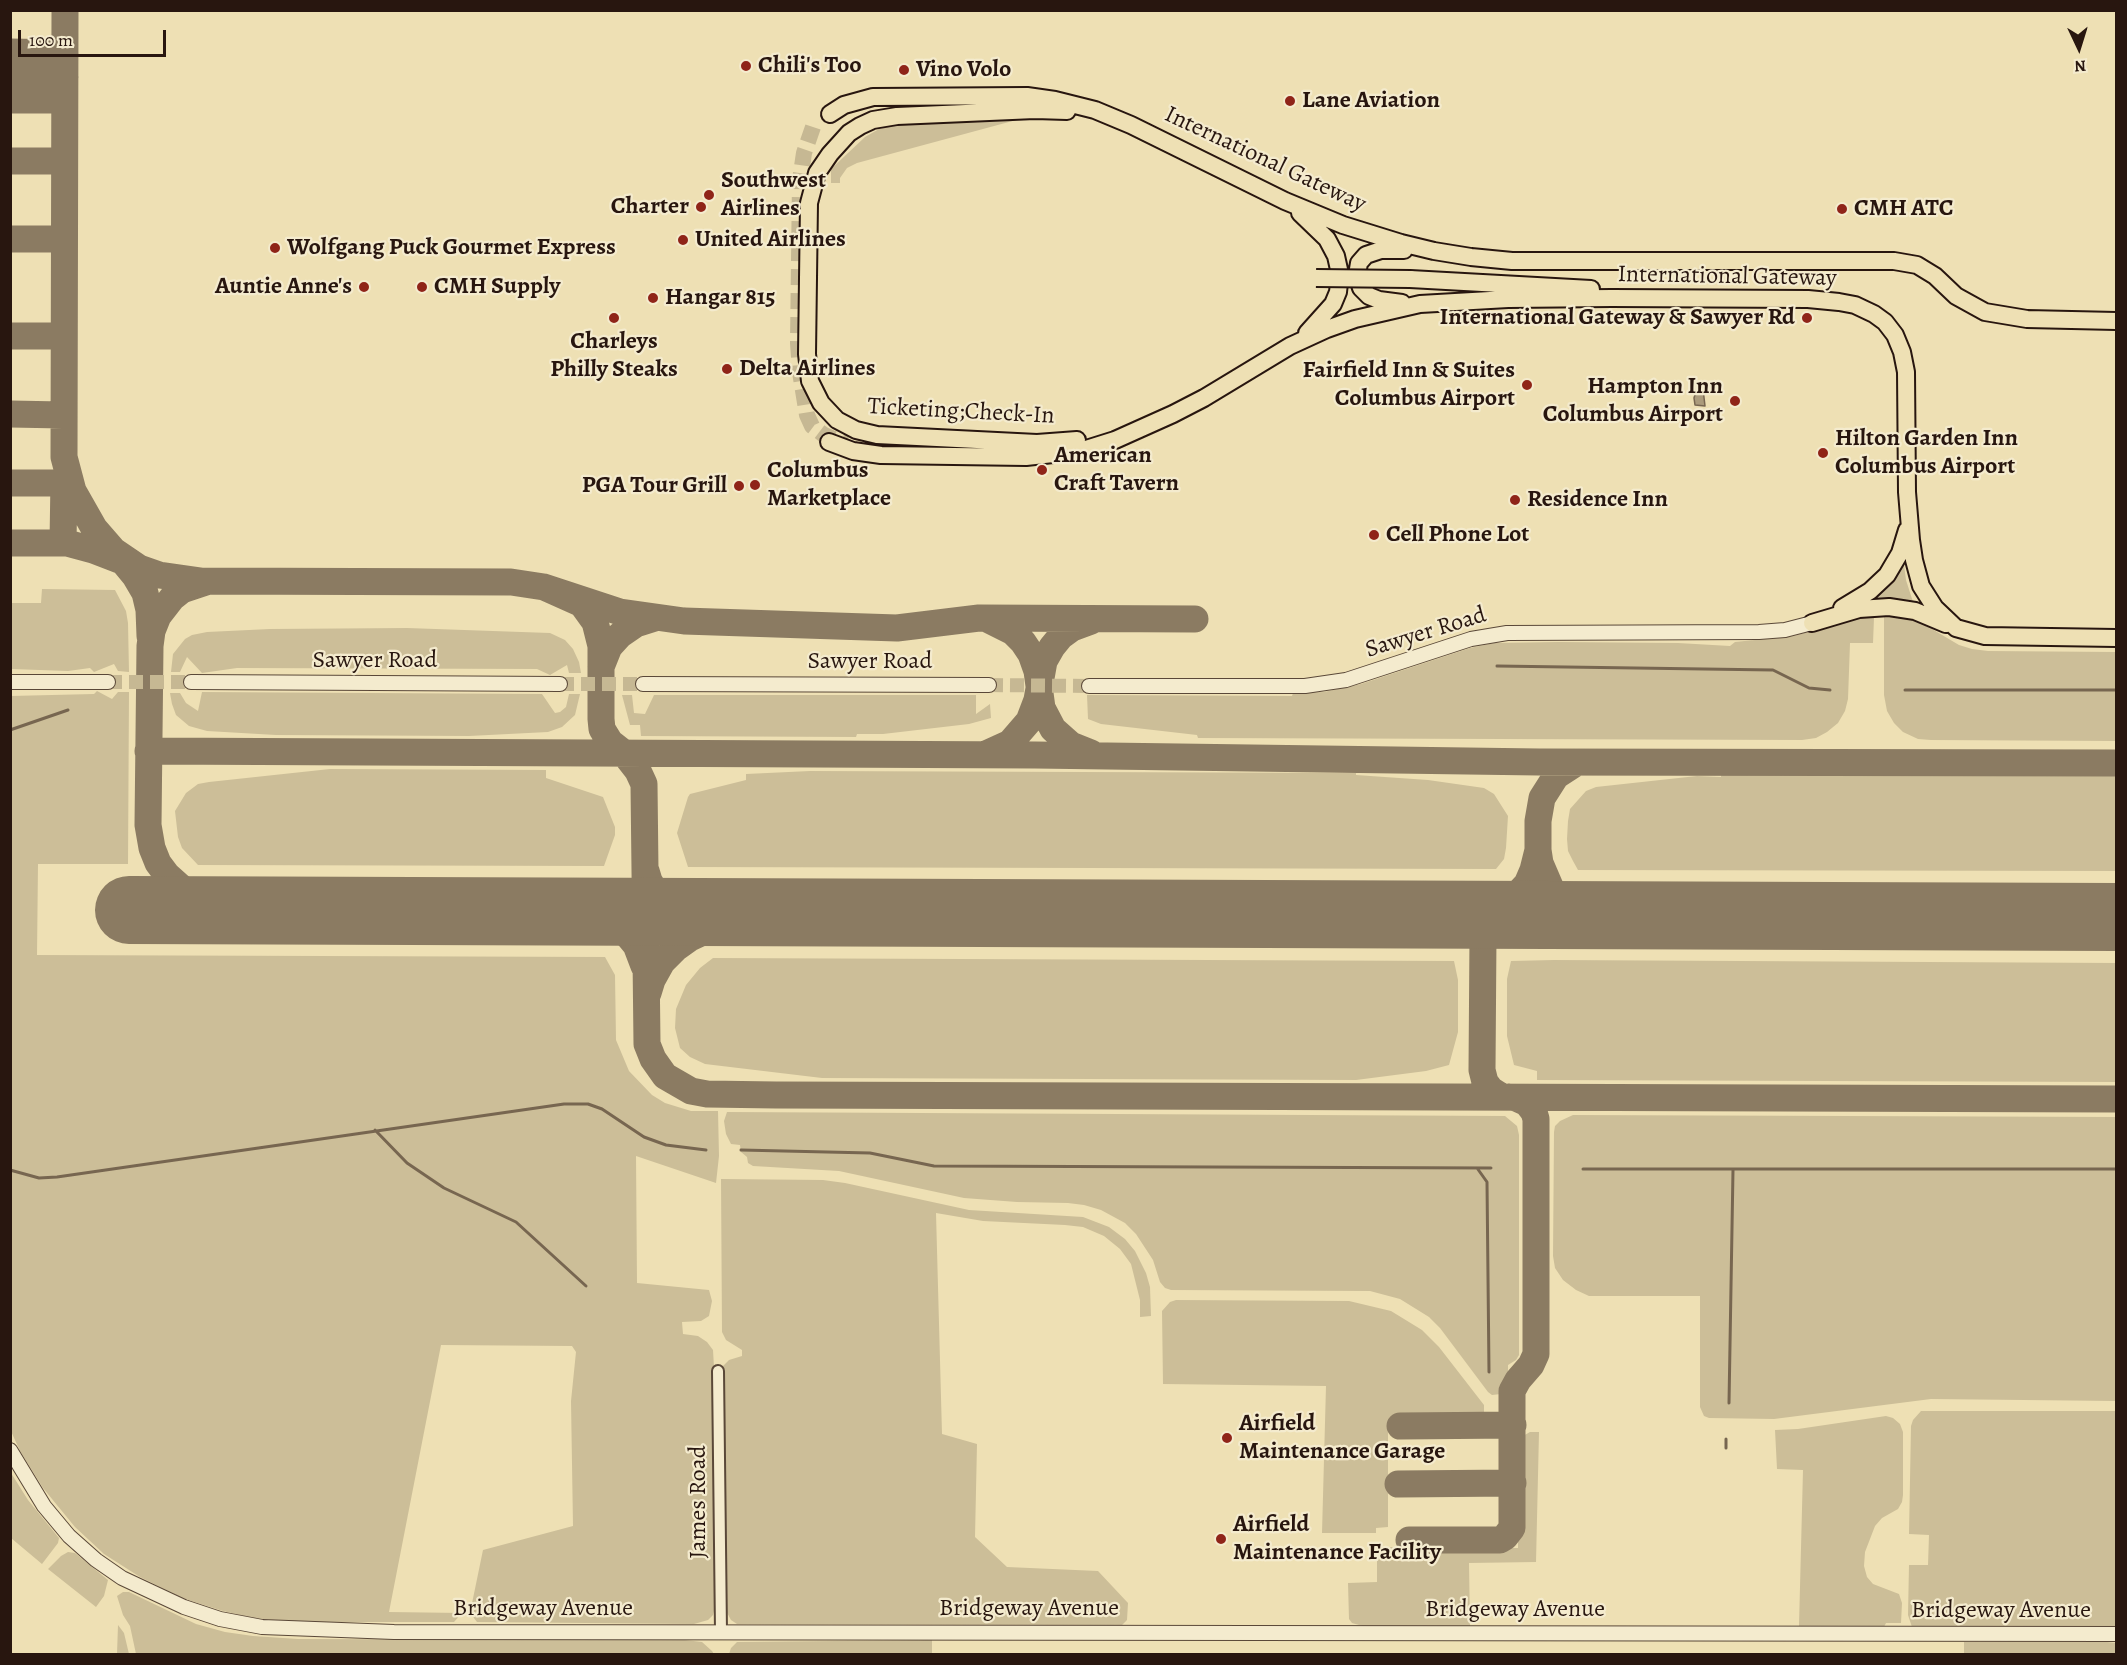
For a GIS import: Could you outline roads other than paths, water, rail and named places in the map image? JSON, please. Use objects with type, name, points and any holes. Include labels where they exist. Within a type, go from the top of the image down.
[{"type":"main road","points":[[830,114],[850,103],[873,97],[1027,96],[1082,106],[1131,125]]},
{"type":"main road","name":"Ticketing;Check-In","points":[[1131,125],[1092,114],[1052,110],[897,116],[873,120],[849,133],[817,173],[809,203],[807,354],[810,381],[815,395],[829,412],[847,427],[877,435],[1037,443],[1070,441],[1113,434],[1173,414]]},
{"type":"main road","name":"International Gateway","points":[[1131,125],[1285,201],[1369,234],[1423,248],[1470,257],[1512,261],[1894,261],[1917,265],[1935,276],[1956,296],[1985,312],[2027,319],[2116,321]]},
{"type":"main road","points":[[1285,201],[1323,234],[1336,256],[1340,274],[1338,292],[1330,309],[1309,332],[1290,346]]},
{"type":"main road","points":[[1420,304],[1379,300],[1369,296],[1361,288],[1358,279],[1362,258],[1375,251],[1395,249],[1470,257]]},
{"type":"main road","points":[[1316,278],[1410,279],[1583,288],[1678,299]]},
{"type":"main road","name":"International Gateway","points":[[1173,414],[1290,346],[1341,324],[1420,304],[1508,299],[1808,299],[1855,305],[1885,322],[1899,344],[1906,372],[1907,492],[1914,560],[1921,586],[1935,608],[1956,628]]},
{"type":"main road","points":[[829,442],[854,451],[880,455],[1026,457],[1052,455],[1080,452],[1098,447],[1173,414]]},
{"type":"main road","points":[[1812,623],[1854,602],[1887,575],[1900,554],[1909,523]]},
{"type":"main road","points":[[1812,623],[1859,609],[1889,607],[1915,611],[1977,634],[2116,638]]},
{"type":"street","name":"Sawyer Road","points":[[1089,686],[1315,685],[1370,674],[1471,639],[1507,633],[1759,632],[1785,630],[1812,623]]},
{"type":"street","points":[[10,682],[108,682]]},
{"type":"street","name":"Sawyer Road","points":[[190,682],[560,684]]},
{"type":"street","name":"Sawyer Road","points":[[643,684],[989,685]]},
{"type":"street","name":"James Road","points":[[718,1371],[721,1632]]},
{"type":"street","name":"Bridgeway Avenue","points":[[10,1450],[44,1506],[69,1536],[96,1560],[122,1578],[184,1607],[220,1619],[262,1627],[394,1632],[2116,1634]]},
{"type":"waterway","points":[[1497,666],[1773,670],[1809,688],[1830,690]]},
{"type":"waterway","points":[[1905,690],[2116,690]]},
{"type":"waterway","points":[[10,730],[68,710]]},
{"type":"waterway","points":[[10,1170],[39,1178],[57,1177],[564,1104],[588,1104],[602,1109],[644,1137],[666,1145],[706,1150]]},
{"type":"waterway","points":[[375,1130],[407,1163],[444,1188],[516,1222],[586,1286]]},
{"type":"waterway","points":[[741,1150],[870,1153],[934,1166],[1491,1168]]},
{"type":"waterway","points":[[1477,1168],[1487,1182],[1489,1372]]},
{"type":"waterway","points":[[1583,1169],[2116,1169]]},
{"type":"waterway","points":[[1729,1403],[1733,1170]]},
{"type":"waterway","points":[[1726,1439],[1726,1448]]},
{"type":"tunnel","points":[[813,127],[804,153],[800,180],[798,343],[800,372],[807,415],[812,426],[824,435],[846,444]]},
{"type":"tunnel","points":[[108,682],[191,682]]},
{"type":"tunnel","points":[[560,684],[643,684]]},
{"type":"tunnel","points":[[989,685],[1089,686]]},
{"type":"place","name":"Chili's Too","points":[[746,66]]},
{"type":"place","name":"Vino Volo","points":[[904,70]]},
{"type":"place","name":"Lane Aviation","points":[[1290,101]]},
{"type":"place","name":"Southwest Airlines","points":[[709,195]]},
{"type":"place","name":"Charter","points":[[701,207]]},
{"type":"place","name":"CMH ATC","points":[[1842,209]]},
{"type":"place","name":"United Airlines","points":[[683,240]]},
{"type":"place","name":"Wolfgang Puck Gourmet Express","points":[[275,248]]},
{"type":"place","name":"Auntie Anne's","points":[[364,287]]},
{"type":"place","name":"CMH Supply","points":[[422,287]]},
{"type":"place","name":"Hangar 815","points":[[653,298]]},
{"type":"place","name":"Charleys Philly Steaks","points":[[614,318]]},
{"type":"place","name":"International Gateway & Sawyer Rd","points":[[1807,318]]},
{"type":"place","name":"Delta Airlines","points":[[727,369]]},
{"type":"place","name":"Fairfield Inn & Suites Columbus Airport","points":[[1527,385]]},
{"type":"place","name":"Hampton Inn Columbus Airport","points":[[1735,401]]},
{"type":"place","name":"Hilton Garden Inn Columbus Airport","points":[[1823,453]]},
{"type":"place","name":"American Craft Tavern","points":[[1042,470]]},
{"type":"place","name":"Columbus Marketplace","points":[[755,485]]},
{"type":"place","name":"PGA Tour Grill","points":[[739,486]]},
{"type":"place","name":"Residence Inn","points":[[1515,500]]},
{"type":"place","name":"Cell Phone Lot","points":[[1374,535]]},
{"type":"place","name":"Airfield Maintenance Garage","points":[[1227,1438]]},
{"type":"place","name":"Airfield Maintenance Facility","points":[[1221,1539]]}]
